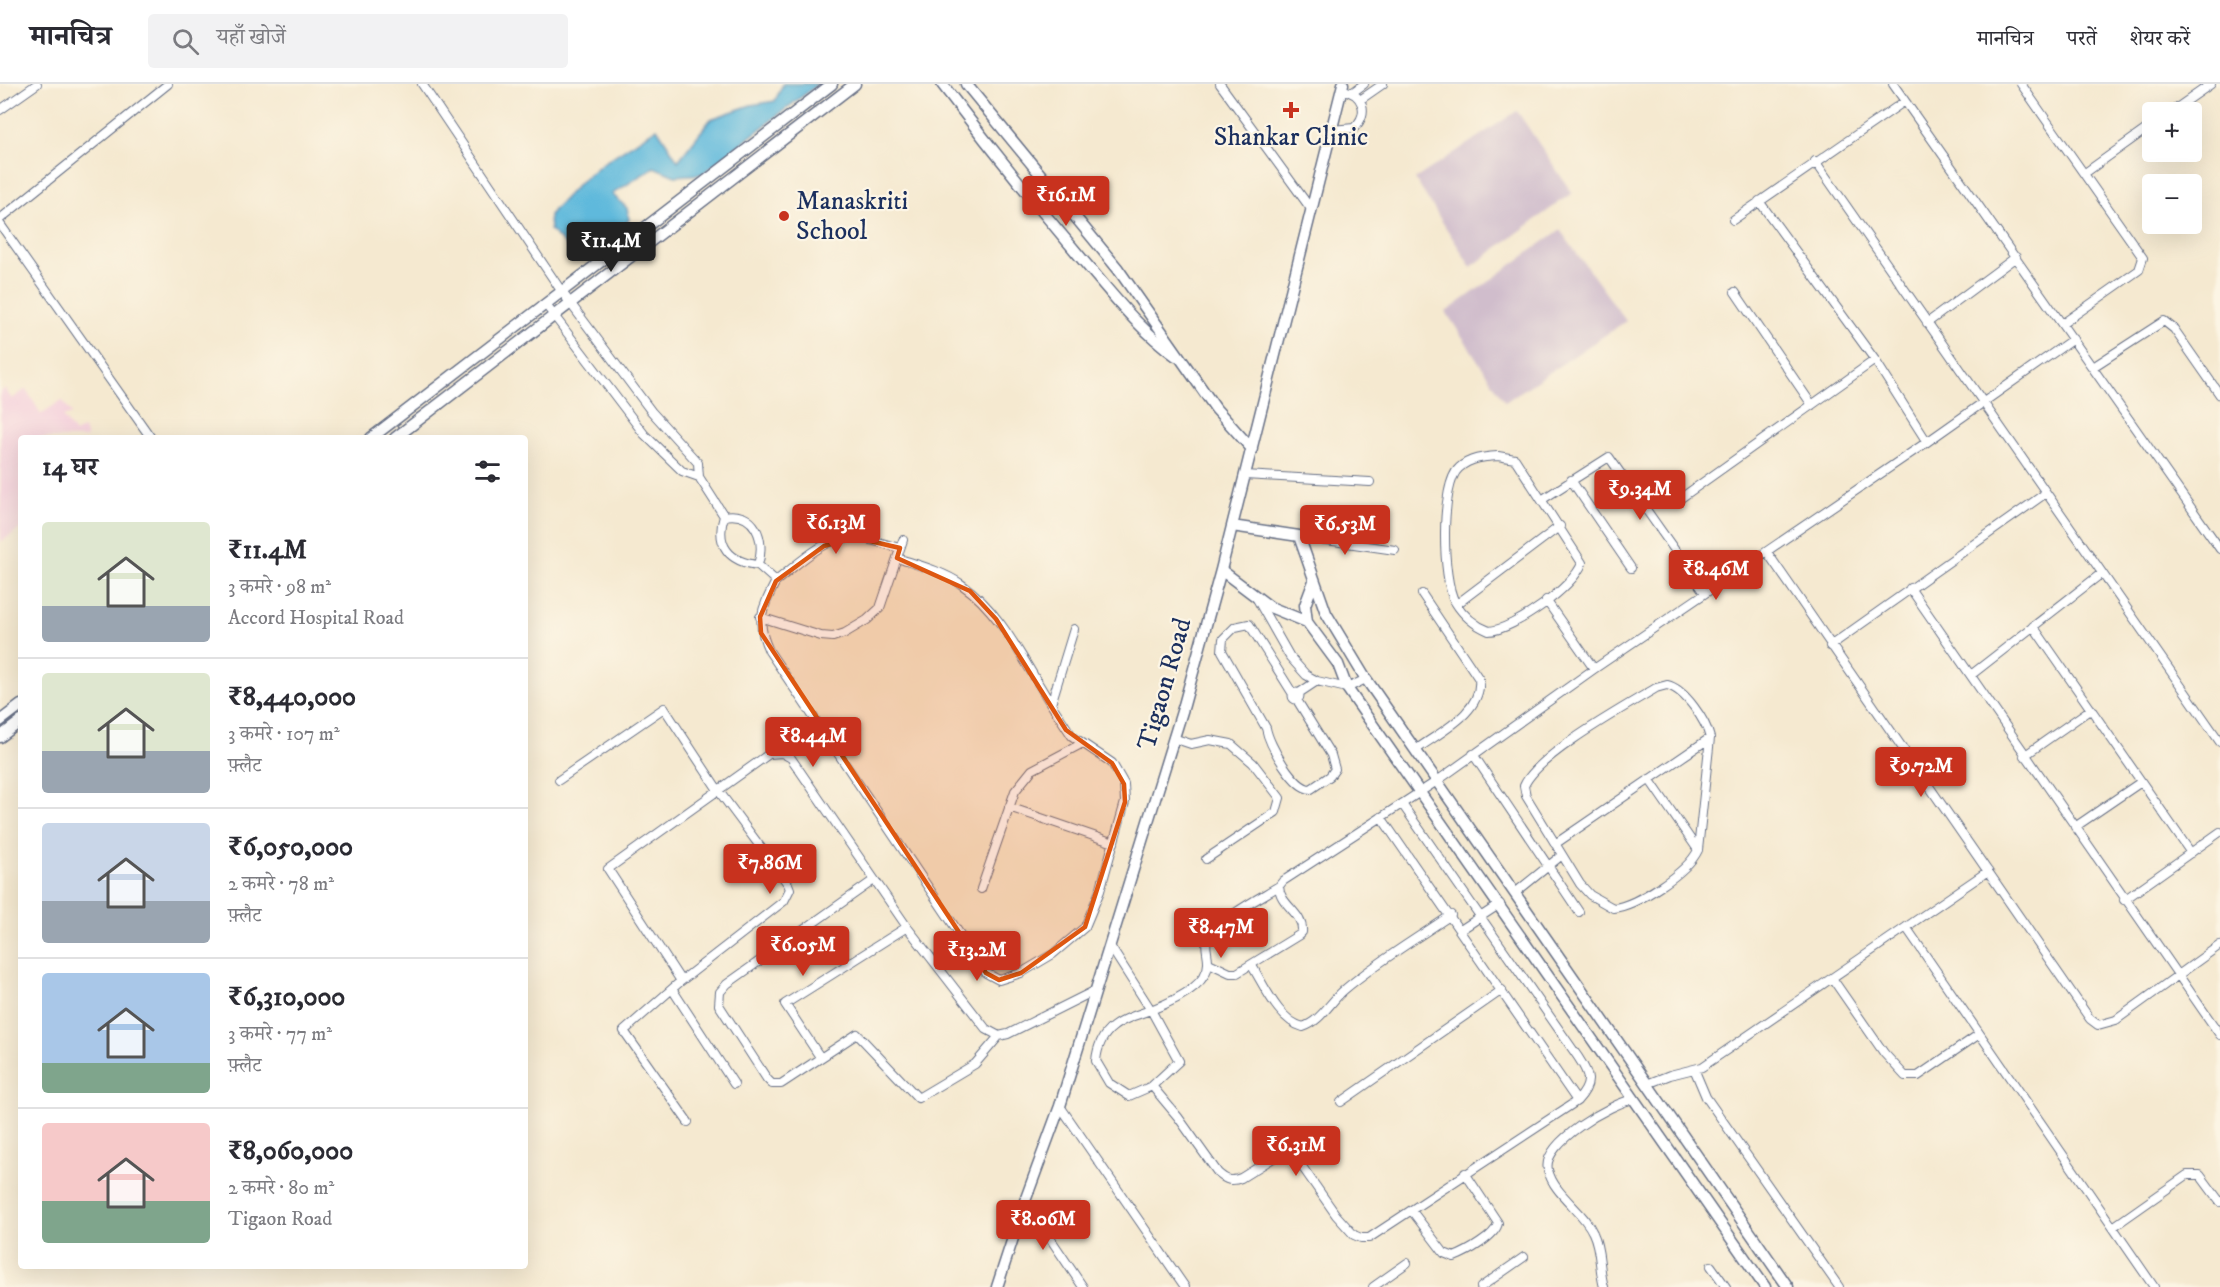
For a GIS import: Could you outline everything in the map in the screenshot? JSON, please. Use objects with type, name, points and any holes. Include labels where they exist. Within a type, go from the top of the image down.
[{"type":"street","points":[[0,110],[37,84]]},
{"type":"street","points":[[0,219],[168,84]]},
{"type":"street","points":[[422,84],[562,292],[651,411],[698,463],[699,477],[724,516],[720,529],[721,541],[731,556],[743,564],[758,565],[776,580]]},
{"type":"street","points":[[375,435],[832,84]]},
{"type":"street","points":[[399,435],[855,84]]},
{"type":"street","points":[[942,84],[1028,197],[1123,309],[1157,342],[1182,360]]},
{"type":"street","points":[[966,84],[1118,269],[1228,425],[1252,449]]},
{"type":"street","points":[[1220,84],[1311,209]]},
{"type":"street","points":[[1346,89],[1364,84]]},
{"type":"street","points":[[1360,100],[1383,84]]},
{"type":"street","points":[[1893,84],[2220,549]]},
{"type":"street","points":[[2021,84],[2138,249],[2143,263],[2139,270],[2062,324]]},
{"type":"street","points":[[2185,102],[2211,84]]},
{"type":"street","points":[[1332,130],[1348,130],[1359,123],[1363,108],[1360,100],[1346,89]]},
{"type":"street","name":"Tigaon Road","points":[[997,1287],[1024,1201],[1060,1106],[1173,738],[1221,570],[1311,209],[1332,130],[1346,89]]},
{"type":"street","points":[[1733,220],[1815,161],[1905,101]]},
{"type":"street","points":[[2085,173],[2142,132]]},
{"type":"street","points":[[1815,161],[2220,742]]},
{"type":"street","points":[[1759,201],[1821,290],[1875,360],[1927,442]]},
{"type":"street","points":[[0,224],[149,435]]},
{"type":"street","points":[[1927,323],[2016,257]]},
{"type":"street","points":[[1735,292],[1812,405]]},
{"type":"street","points":[[546,305],[644,434],[682,471],[699,477]]},
{"type":"street","points":[[2093,367],[2164,321],[2174,329],[2220,395]]},
{"type":"street","points":[[1110,946],[1150,1010],[1179,1061],[1152,1086],[1129,1096],[1120,1092],[1101,1072],[1096,1061],[1097,1047],[1107,1030],[1150,1010],[1168,1003],[1202,979],[1209,963],[1206,944],[1209,936],[1239,911],[1437,781],[1594,669],[1927,442],[2073,339]]},
{"type":"street","points":[[1681,498],[1875,360]]},
{"type":"street","points":[[1498,456],[1515,459],[1543,499],[1582,563],[1574,579],[1509,627],[1499,631],[1482,628],[1468,619],[1457,604],[1448,580],[1446,537],[1451,478],[1459,468],[1476,458],[1498,456]]},
{"type":"street","points":[[1543,499],[1609,457],[1705,593]]},
{"type":"street","points":[[1245,475],[1370,482]]},
{"type":"street","points":[[1571,480],[1631,568]]},
{"type":"street","points":[[1830,646],[2046,493]]},
{"type":"street","points":[[724,516],[734,514],[744,518],[756,528],[763,549],[758,565]]},
{"type":"street","points":[[1232,526],[1395,550]]},
{"type":"street","points":[[1457,604],[1560,526]]},
{"type":"street","points":[[1299,536],[1326,613],[1366,679],[1417,749],[1788,1287]]},
{"type":"street","points":[[760,617],[821,636],[839,636],[867,620],[880,608],[897,558],[902,544],[853,537],[837,540],[810,555],[776,580],[760,617],[761,633],[769,651],[991,978],[1009,979],[1021,974],[1071,942],[1085,927],[1100,891],[1114,843],[1125,802],[1124,784],[1112,763],[1102,754],[1081,744],[1066,730],[996,619],[978,598],[959,582],[897,558]]},
{"type":"street","points":[[1767,552],[2083,1011],[2098,1025],[2116,1020],[2220,945]]},
{"type":"street","points":[[1221,570],[1270,607],[1307,622]]},
{"type":"street","points":[[1971,675],[2102,573]]},
{"type":"street","points":[[1314,581],[1305,605],[1307,622],[1338,664],[1347,688],[1500,904],[1765,1287]]},
{"type":"street","points":[[1910,588],[2024,756],[2220,1035]]},
{"type":"street","points":[[1417,749],[1466,712],[1478,700],[1480,690],[1479,679],[1422,594]]},
{"type":"street","points":[[1256,597],[1297,667],[1317,681],[1347,688],[1366,679]]},
{"type":"street","points":[[1546,600],[1594,669]]},
{"type":"street","points":[[1249,624],[1296,696],[1334,763],[1334,772],[1311,789],[1299,786],[1268,740],[1266,728],[1222,651],[1223,639],[1235,627],[1249,624]]},
{"type":"street","points":[[2033,626],[2191,853]]},
{"type":"street","points":[[1051,704],[1074,629]]},
{"type":"street","points":[[1296,696],[1317,681]]},
{"type":"street","points":[[1667,685],[1674,687],[1706,726],[1710,738],[1698,850],[1692,861],[1674,876],[1634,902],[1613,908],[1590,896],[1555,844],[1526,796],[1524,786],[1536,769],[1594,727],[1656,688],[1667,685]]},
{"type":"street","points":[[0,721],[18,707]]},
{"type":"street","points":[[560,780],[664,708],[718,790],[790,889],[784,901],[681,981],[624,1031],[688,1122]]},
{"type":"street","points":[[2024,756],[2091,709]]},
{"type":"street","points":[[0,737],[18,723]]},
{"type":"street","points":[[1173,738],[1191,744],[1210,740],[1231,744],[1254,763],[1280,798],[1276,812],[1206,859]]},
{"type":"street","points":[[1555,844],[1710,738]]},
{"type":"street","points":[[981,889],[1009,807],[1026,775],[1041,764],[1081,744]]},
{"type":"street","points":[[681,981],[608,869],[769,754],[782,753],[790,758],[907,927],[986,1029],[999,1036]]},
{"type":"street","points":[[1473,754],[1547,868],[1579,912]]},
{"type":"street","points":[[1649,779],[1698,850]]},
{"type":"street","points":[[2075,827],[2141,782]]},
{"type":"street","points":[[1152,1086],[1226,1179],[1241,1178],[1265,1161],[1288,1152],[1305,1168],[1341,1221],[1361,1238],[1379,1233],[1465,1173],[1577,1101],[1590,1084],[1587,1070],[1402,804]]},
{"type":"street","points":[[1009,807],[1114,843]]},
{"type":"street","points":[[1382,817],[1462,929],[1577,1101]]},
{"type":"street","points":[[2124,900],[2220,832]]},
{"type":"street","points":[[1515,894],[1562,855]]},
{"type":"street","points":[[1647,1084],[1670,1075],[1695,1071],[1988,871]]},
{"type":"street","points":[[874,880],[727,984],[720,992],[719,1005],[772,1084],[781,1084],[854,1035],[860,1035],[918,1098],[975,1064],[999,1036],[1008,1034],[1094,991]]},
{"type":"street","points":[[1209,963],[1230,973],[1252,966],[1302,932],[1302,922],[1284,901],[1279,886]]},
{"type":"street","points":[[1462,929],[1500,904]]},
{"type":"street","points":[[1252,966],[1282,1012],[1296,1025],[1303,1027],[1315,1021],[1350,985],[1451,915]]},
{"type":"street","points":[[820,1057],[785,1004],[907,927]]},
{"type":"street","points":[[1906,927],[1978,1035],[2154,1287]]},
{"type":"street","points":[[1832,978],[1884,1053],[1905,1076],[1918,1076],[1978,1035]]},
{"type":"street","points":[[672,989],[734,1084]]},
{"type":"street","points":[[1341,1102],[1502,990]]},
{"type":"street","points":[[1695,1071],[1706,1097],[1839,1287]]},
{"type":"street","points":[[1604,1287],[1593,1231],[1554,1183],[1548,1171],[1548,1157],[1558,1145],[1593,1118],[1613,1105],[1635,1099]]},
{"type":"street","points":[[1060,1106],[1185,1287]]},
{"type":"street","points":[[1412,1211],[1444,1253],[1454,1257],[1493,1232],[1498,1223],[1465,1173]]},
{"type":"street","points":[[2113,1227],[2187,1175],[2200,1175],[2220,1202]]},
{"type":"street","points":[[1024,1201],[1083,1287]]},
{"type":"street","points":[[1481,1287],[1524,1257]]},
{"type":"street","points":[[1373,1287],[1407,1263]]},
{"type":"street","points":[[1711,1266],[1726,1287]]},
{"type":"highlighted area","points":[[853,537],[900,548],[897,558],[970,591],[996,619],[1066,730],[1112,763],[1124,784],[1125,802],[1085,927],[1021,973],[999,980],[986,973],[761,633],[760,617],[776,581],[824,546]]},
{"type":"shaded area","points":[[1517,111],[1572,193],[1471,267],[1415,179]]},
{"type":"shaded area","points":[[1560,230],[1626,321],[1505,402],[1446,312]]},
{"type":"shaded area","points":[[5,389],[12,399],[26,389],[41,414],[62,400],[72,414],[63,417],[75,433],[84,428],[86,435],[18,435],[18,530],[1,542],[0,392]]},
{"type":"water","points":[[783,84],[818,84],[702,174],[675,176],[654,167],[612,194],[627,208],[629,220],[581,260],[550,230],[549,215],[579,183],[603,163],[657,128],[678,161],[711,119],[751,105],[775,101]]},
{"type":"place","name":"Shankar Clinic","points":[[1291,110]]},
{"type":"place","name":"Manaskriti School","points":[[784,216]]}]
